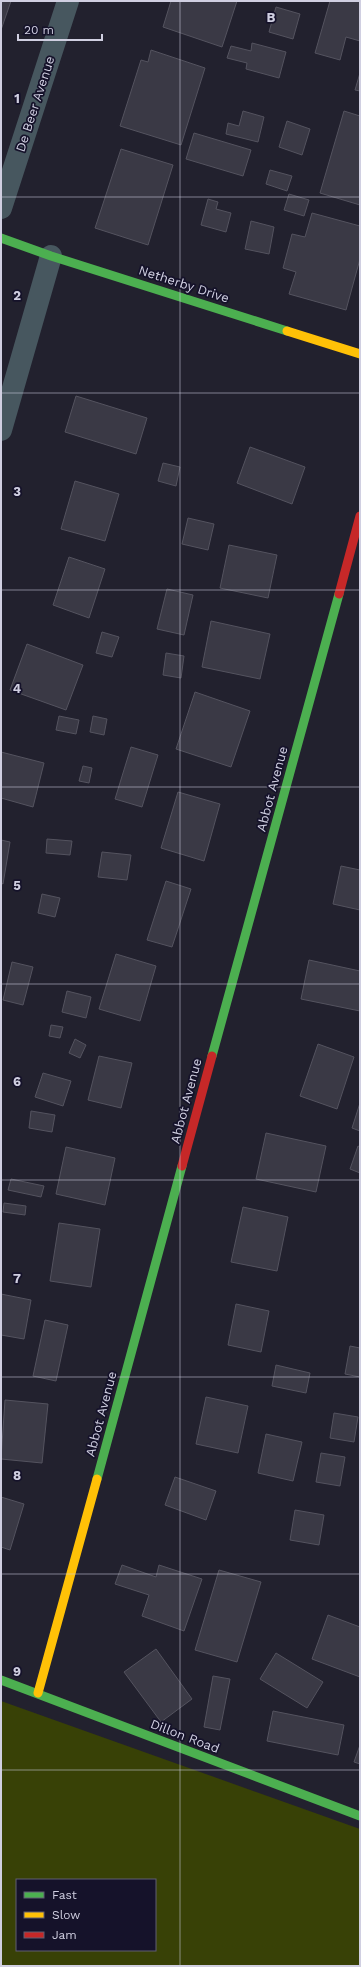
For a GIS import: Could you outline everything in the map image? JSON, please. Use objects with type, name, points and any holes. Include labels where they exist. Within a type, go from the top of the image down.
[{"type":"street","name":"De Beer Avenue","points":[[1,208],[68,1]]},
{"type":"street","name":"Netherby Drive","points":[[1,238],[51,256],[360,354]]},
{"type":"street","points":[[1,430],[51,256]]},
{"type":"street","name":"Abbot Avenue","points":[[38,1693],[360,516]]},
{"type":"street","name":"Dillon Road","points":[[1,1680],[360,1816]]},
{"type":"green space","points":[[1,1701],[360,1829],[360,1966],[1,1966]]},
{"type":"building","points":[[1,1],[11,1],[1,30]]},
{"type":"building","points":[[171,1],[237,1],[222,47],[163,27]]},
{"type":"building","points":[[330,1],[360,1],[360,41],[346,37],[340,60],[315,53]]},
{"type":"building","points":[[276,7],[300,14],[293,39],[269,32]]},
{"type":"building","points":[[252,43],[286,52],[279,78],[246,69],[247,63],[227,58],[231,46],[251,51]]},
{"type":"building","points":[[151,50],[205,68],[181,145],[120,126],[141,60],[148,62]]},
{"type":"building","points":[[360,73],[360,91],[355,90]]},
{"type":"building","points":[[243,111],[264,117],[258,142],[226,134],[228,123],[239,126]]},
{"type":"building","points":[[344,111],[360,116],[360,205],[320,193]]},
{"type":"building","points":[[287,121],[310,129],[302,155],[279,147]]},
{"type":"building","points":[[194,133],[251,150],[243,176],[186,159]]},
{"type":"building","points":[[121,149],[173,165],[148,245],[95,228]]},
{"type":"building","points":[[270,170],[292,176],[287,191],[266,184]]},
{"type":"building","points":[[289,194],[309,200],[304,216],[284,210]]},
{"type":"building","points":[[208,199],[218,202],[216,209],[231,213],[226,232],[201,225]]},
{"type":"building","points":[[312,213],[360,226],[360,259],[346,310],[289,294],[296,272],[283,268],[292,234],[305,237]]},
{"type":"building","points":[[251,221],[274,227],[269,254],[245,249]]},
{"type":"building","points":[[76,396],[147,418],[136,454],[65,432]]},
{"type":"building","points":[[250,447],[305,467],[292,504],[237,483]]},
{"type":"building","points":[[163,463],[180,467],[176,486],[158,481]]},
{"type":"building","points":[[75,481],[119,494],[105,541],[61,529]]},
{"type":"building","points":[[188,518],[214,524],[208,550],[182,544]]},
{"type":"building","points":[[229,545],[277,555],[268,598],[220,588]]},
{"type":"building","points":[[69,557],[105,569],[89,618],[53,605]]},
{"type":"building","points":[[167,589],[193,595],[184,635],[157,629]]},
{"type":"building","points":[[211,621],[270,634],[260,679],[202,667]]},
{"type":"building","points":[[102,632],[119,637],[112,657],[96,653]]},
{"type":"building","points":[[27,644],[83,665],[66,710],[10,690]]},
{"type":"building","points":[[166,653],[184,656],[181,678],[163,675]]},
{"type":"building","points":[[195,692],[250,711],[231,767],[176,749]]},
{"type":"building","points":[[59,716],[79,720],[76,734],[56,730]]},
{"type":"building","points":[[93,716],[107,719],[104,735],[90,732]]},
{"type":"building","points":[[131,747],[158,755],[142,807],[115,799]]},
{"type":"building","points":[[1,752],[44,763],[33,807],[1,798]]},
{"type":"building","points":[[83,766],[92,768],[89,783],[79,781]]},
{"type":"building","points":[[178,792],[220,804],[204,861],[161,848]]},
{"type":"building","points":[[47,839],[72,841],[70,855],[46,853]]},
{"type":"building","points":[[1,840],[10,842],[3,884],[1,883]]},
{"type":"building","points":[[102,852],[131,855],[127,880],[98,877]]},
{"type":"building","points":[[341,866],[360,870],[360,910],[333,904]]},
{"type":"building","points":[[166,881],[191,889],[172,947],[147,940]]},
{"type":"building","points":[[42,894],[60,898],[55,917],[38,913]]},
{"type":"building","points":[[116,954],[156,966],[140,1021],[99,1009]]},
{"type":"building","points":[[309,960],[360,971],[360,1011],[301,999]]},
{"type":"building","points":[[12,962],[33,967],[23,1005],[3,1000]]},
{"type":"building","points":[[67,991],[91,997],[86,1018],[62,1012]]},
{"type":"building","points":[[51,1025],[63,1027],[60,1038],[49,1036]]},
{"type":"building","points":[[75,1039],[86,1045],[80,1058],[69,1053]]},
{"type":"building","points":[[318,1044],[354,1057],[337,1109],[300,1096]]},
{"type":"building","points":[[99,1056],[132,1063],[121,1108],[88,1100]]},
{"type":"building","points":[[43,1073],[71,1081],[63,1106],[35,1097]]},
{"type":"building","points":[[360,1103],[360,1131],[352,1128]]},
{"type":"building","points":[[31,1111],[55,1115],[52,1132],[29,1128]]},
{"type":"building","points":[[266,1133],[326,1146],[316,1192],[256,1179]]},
{"type":"building","points":[[358,1146],[360,1147],[360,1173],[350,1169]]},
{"type":"building","points":[[66,1147],[115,1158],[105,1205],[56,1194]]},
{"type":"building","points":[[11,1179],[44,1186],[41,1197],[8,1190]]},
{"type":"building","points":[[4,1203],[26,1206],[25,1215],[3,1212]]},
{"type":"building","points":[[243,1207],[288,1217],[277,1271],[231,1262]]},
{"type":"building","points":[[59,1223],[100,1229],[91,1287],[50,1281]]},
{"type":"building","points":[[1,1294],[31,1300],[24,1339],[1,1335]]},
{"type":"building","points":[[236,1304],[269,1311],[261,1352],[228,1345]]},
{"type":"building","points":[[45,1320],[68,1325],[56,1381],[33,1376]]},
{"type":"building","points":[[350,1346],[360,1348],[360,1377],[345,1374]]},
{"type":"building","points":[[276,1365],[310,1373],[306,1393],[272,1386]]},
{"type":"building","points":[[206,1397],[248,1406],[238,1453],[196,1444]]},
{"type":"building","points":[[5,1400],[48,1404],[42,1463],[1,1459]]},
{"type":"building","points":[[334,1413],[358,1417],[354,1442],[330,1438]]},
{"type":"building","points":[[266,1434],[302,1442],[293,1481],[258,1473]]},
{"type":"building","points":[[321,1453],[345,1457],[340,1486],[316,1482]]},
{"type":"building","points":[[175,1477],[216,1491],[206,1520],[165,1505]]},
{"type":"building","points":[[1,1497],[24,1504],[10,1550],[1,1547]]},
{"type":"building","points":[[295,1510],[324,1515],[319,1545],[290,1540]]},
{"type":"building","points":[[122,1565],[156,1577],[159,1565],[202,1579],[184,1631],[142,1616],[149,1595],[115,1584]]},
{"type":"building","points":[[219,1570],[261,1582],[237,1662],[195,1650]]},
{"type":"building","points":[[328,1615],[360,1627],[360,1677],[312,1659]]},
{"type":"building","points":[[156,1649],[192,1699],[161,1722],[124,1672]]},
{"type":"building","points":[[276,1653],[323,1682],[307,1708],[260,1679]]},
{"type":"building","points":[[213,1676],[230,1679],[220,1730],[204,1727]]},
{"type":"building","points":[[273,1711],[344,1725],[338,1755],[267,1741]]},
{"type":"building","points":[[360,1745],[360,1764],[354,1762]]},
{"type":"traffic: fast","points":[[1,238],[51,256],[287,331]]},
{"type":"traffic: fast","points":[[212,1056],[339,594]]},
{"type":"traffic: fast","points":[[97,1479],[182,1166]]},
{"type":"traffic: fast","points":[[1,1680],[360,1816]]},
{"type":"traffic: slow","points":[[287,331],[360,354]]},
{"type":"traffic: slow","points":[[38,1693],[97,1479]]},
{"type":"traffic: jam","points":[[339,594],[360,516]]},
{"type":"traffic: jam","points":[[182,1166],[212,1056]]}]
